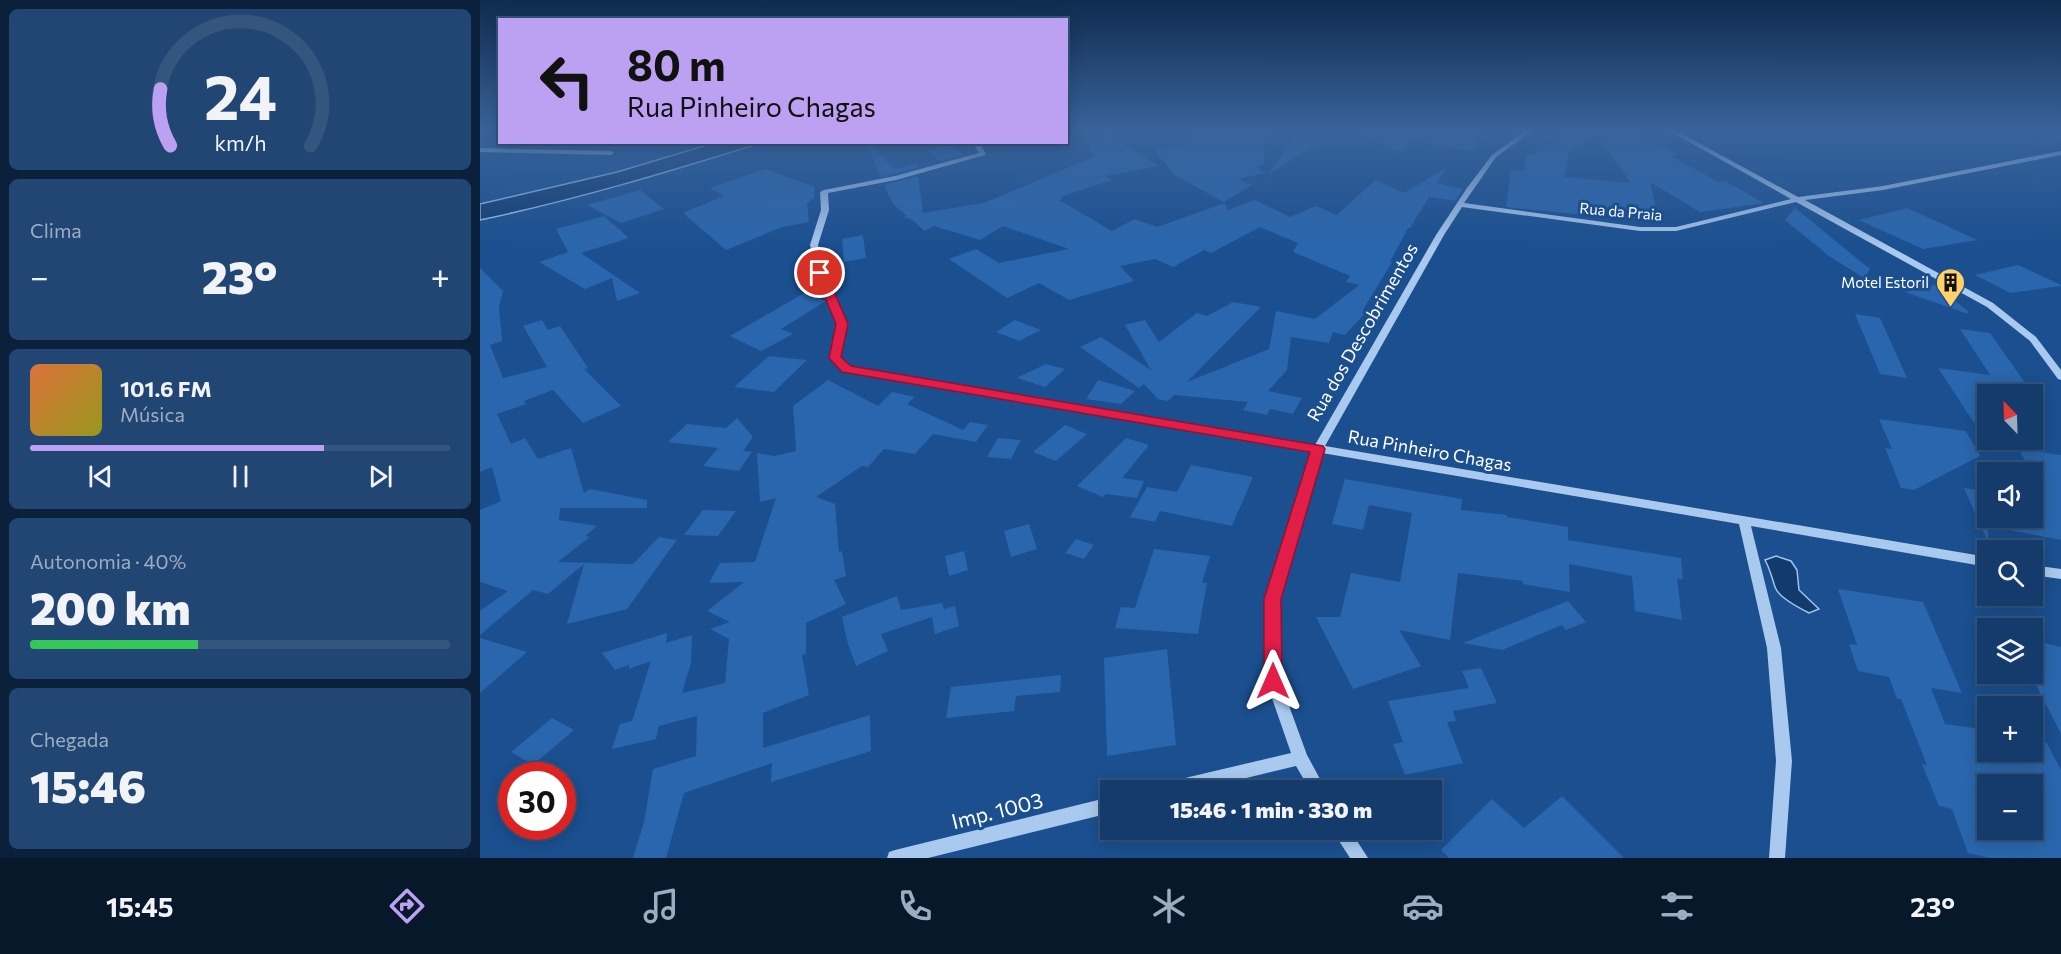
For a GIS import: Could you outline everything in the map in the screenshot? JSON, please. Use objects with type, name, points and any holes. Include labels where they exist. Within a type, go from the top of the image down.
[{"type":"street","name":"Rua Pinheiro Chagas","points":[[928,169],[824,192],[825,210],[814,245],[820,273],[842,324],[835,358],[847,369],[1977,560]]},
{"type":"street","name":"Rua dos Descobrimentos","points":[[1312,780],[1300,758],[1273,681],[1272,599],[1318,449],[1440,235],[1485,169]]},
{"type":"street","points":[[1743,169],[1990,305],[2033,339],[2061,377]]},
{"type":"street","name":"Rua da Praia","points":[[1460,205],[1640,229],[1676,229],[1799,199],[1883,188],[1979,169]]},
{"type":"street","points":[[1744,521],[1774,648],[1784,761],[1777,858]]},
{"type":"street","points":[[2043,572],[2061,574]]},
{"type":"street","points":[[1209,780],[1300,758]]},
{"type":"street","name":"Imp. 1003","points":[[896,858],[1100,807]]},
{"type":"street","points":[[1347,840],[1360,858]]},
{"type":"water","points":[[627,169],[674,169],[551,204],[480,220],[480,204]]},
{"type":"water","points":[[1776,556],[1791,561],[1797,570],[1799,590],[1819,609],[1809,613],[1780,595],[1765,560]]},
{"type":"building","points":[[766,169],[814,187],[814,198],[807,203],[809,222],[782,227],[726,250],[683,213],[724,196],[710,188]]},
{"type":"building","points":[[877,169],[913,169],[881,177]]},
{"type":"building","points":[[1064,169],[1143,169],[1105,176],[1112,180],[1060,197],[1063,198],[1059,200],[1112,231],[1135,219],[1157,227],[1225,203],[1228,210],[1255,200],[1290,217],[1316,206],[1337,215],[1375,180],[1404,193],[1444,169],[1437,183],[1463,189],[1455,201],[1429,197],[1408,228],[1390,262],[1392,262],[1363,310],[1367,311],[1345,335],[1333,332],[1329,343],[1291,337],[1287,370],[1268,391],[1302,398],[1293,414],[1270,409],[1267,415],[1243,410],[1248,402],[1174,395],[1168,401],[1158,399],[1144,384],[1139,388],[1080,347],[1101,337],[1151,370],[1125,325],[1145,320],[1159,342],[1197,313],[1207,316],[1233,302],[1261,307],[1187,382],[1269,349],[1276,311],[1315,319],[1359,285],[1346,282],[1350,276],[1293,252],[1298,243],[1260,227],[1211,253],[1204,250],[1173,267],[1155,259],[1120,266],[1134,281],[1069,300],[1039,283],[1007,298],[949,259],[976,249],[999,263],[1069,249],[1003,226],[980,240],[934,226],[925,231],[911,219],[903,217],[907,216],[893,204],[884,185],[918,176],[923,213],[984,203]]},
{"type":"building","points":[[1169,169],[1260,169],[1265,173],[1239,179],[1252,185],[1224,202],[1174,175]]},
{"type":"building","points":[[1523,169],[1566,169],[1565,177],[1631,183],[1621,169],[1695,169],[1718,182],[1725,181],[1764,203],[1700,212],[1650,182],[1659,221],[1653,213],[1605,208],[1604,217],[1506,207],[1511,170],[1523,171]]},
{"type":"building","points":[[640,190],[664,209],[621,223],[587,205]]},
{"type":"building","points":[[1795,208],[1870,269],[1864,278],[1829,256],[1785,220]]},
{"type":"building","points":[[1907,208],[1977,240],[1923,249],[1859,220]]},
{"type":"building","points":[[604,216],[629,238],[581,253],[640,293],[617,301],[612,278],[585,289],[539,262],[568,252],[556,229]]},
{"type":"building","points":[[863,235],[866,258],[844,262],[842,239]]},
{"type":"building","points":[[2018,265],[2061,286],[2010,293],[1975,275]]},
{"type":"building","points":[[480,268],[503,291],[499,307],[502,341],[490,345],[503,378],[547,367],[523,326],[542,320],[548,330],[560,326],[588,368],[584,369],[621,406],[583,423],[553,390],[524,401],[526,404],[497,414],[511,444],[525,438],[538,459],[571,448],[584,493],[590,489],[647,500],[647,508],[560,508],[559,520],[597,526],[585,536],[590,537],[558,562],[633,564],[659,537],[677,540],[627,609],[567,624],[584,564],[548,594],[533,590],[480,635],[480,611],[508,591],[480,582],[480,510],[501,501],[492,467],[480,472]]},
{"type":"building","points":[[1935,285],[1969,312],[1968,314],[1905,292]]},
{"type":"building","points":[[804,293],[826,301],[781,329],[793,334],[761,351],[730,336]]},
{"type":"building","points":[[1855,314],[1880,318],[1907,378],[1880,374]]},
{"type":"building","points":[[1015,320],[1041,330],[1019,341],[996,332]]},
{"type":"building","points":[[1960,329],[1990,333],[2026,384],[1977,384],[1977,427],[1938,368],[1990,375]]},
{"type":"building","points":[[769,356],[807,360],[774,392],[734,387]]},
{"type":"building","points":[[1046,364],[1065,369],[1045,387],[1017,378]]},
{"type":"building","points":[[828,380],[878,406],[892,392],[915,397],[907,404],[963,430],[970,422],[988,425],[976,442],[933,434],[915,454],[884,449],[868,467],[862,466],[816,497],[835,504],[839,552],[842,551],[846,576],[834,580],[846,604],[806,623],[806,654],[802,655],[809,695],[763,713],[763,748],[870,715],[871,751],[771,782],[772,763],[684,793],[666,858],[633,858],[644,822],[653,769],[696,756],[697,716],[659,726],[656,739],[612,749],[620,724],[632,721],[651,661],[629,669],[629,665],[615,670],[602,653],[667,633],[666,643],[692,635],[691,663],[682,693],[725,683],[729,639],[710,629],[730,622],[707,611],[744,582],[709,583],[720,563],[755,562],[776,498],[760,502],[757,453],[774,456],[796,451],[793,406]]},
{"type":"building","points":[[1098,380],[1135,391],[1121,404],[1086,399]]},
{"type":"building","points":[[737,418],[753,437],[743,451],[752,452],[739,471],[703,466],[718,448],[668,442],[687,424],[726,428]]},
{"type":"building","points":[[1879,419],[1966,431],[1980,456],[1914,490],[1901,488],[1885,448],[1892,449]]},
{"type":"building","points":[[1065,425],[1087,434],[1056,461],[1033,452]]},
{"type":"building","points":[[998,438],[1021,440],[1011,459],[987,457]]},
{"type":"building","points":[[1126,438],[1149,445],[1122,478],[1144,481],[1137,498],[1106,494],[1103,497],[1077,486]]},
{"type":"building","points":[[2019,450],[2061,455],[2061,540],[1998,528],[2043,528],[2043,462],[2026,462]]},
{"type":"building","points":[[1191,465],[1253,477],[1232,526],[1160,511],[1155,522],[1130,517],[1147,487],[1177,492]]},
{"type":"building","points":[[1345,479],[1462,499],[1461,510],[1507,515],[1507,517],[1568,527],[1568,540],[1681,558],[1683,580],[1677,578],[1682,620],[1635,611],[1632,576],[1569,564],[1570,592],[1523,584],[1523,581],[1458,573],[1450,640],[1399,630],[1421,666],[1353,689],[1316,617],[1340,617],[1351,573],[1400,582],[1412,513],[1369,505],[1363,530],[1332,524]]},
{"type":"building","points":[[1964,488],[1977,490],[1977,517]]},
{"type":"building","points":[[703,510],[736,511],[718,536],[684,535]]},
{"type":"building","points":[[1029,524],[1037,549],[1011,557],[1004,531]]},
{"type":"building","points":[[1982,528],[1988,528],[1987,540]]},
{"type":"building","points":[[1076,539],[1094,545],[1084,559],[1065,553]]},
{"type":"building","points":[[1154,549],[1210,556],[1202,583],[1207,583],[1198,634],[1115,628],[1121,607],[1135,608]]},
{"type":"building","points":[[964,551],[968,570],[949,576],[945,556]]},
{"type":"building","points":[[1838,589],[1923,602],[1962,693],[1931,688],[1945,724],[1977,728],[1977,762],[2043,762],[2043,742],[2047,743],[2061,770],[2061,858],[1990,858],[1968,853],[1952,809],[1939,806],[1922,764],[1927,765],[1901,699],[1897,699],[1889,677],[1858,671],[1849,644],[1857,645]]},
{"type":"building","points":[[897,596],[901,610],[942,603],[944,609],[955,606],[959,626],[935,634],[932,617],[881,634],[888,651],[856,666],[842,617]]},
{"type":"building","points":[[1568,601],[1586,622],[1566,630],[1562,625],[1502,650],[1463,643]]},
{"type":"building","points":[[480,638],[527,652],[480,693]]},
{"type":"building","points":[[2043,643],[2061,647],[2061,734],[2036,684],[2043,684]]},
{"type":"building","points":[[1167,649],[1176,745],[1107,756],[1104,658]]},
{"type":"building","points":[[1481,668],[1497,703],[1453,711],[1456,721],[1447,722],[1463,763],[1405,775],[1393,744],[1403,742],[1388,701],[1469,688],[1462,671]]},
{"type":"building","points":[[1061,675],[1060,692],[1016,696],[1014,711],[946,718],[951,687]]},
{"type":"building","points":[[552,718],[574,730],[537,762],[528,762],[511,752]]},
{"type":"building","points":[[1562,796],[1624,858],[1449,858],[1441,850],[1492,799],[1524,828]]},
{"type":"place","name":"Motel Estoril","points":[[1950,308]]},
{"type":"route","points":[[820,273],[842,324],[835,358],[847,369],[1318,449],[1272,599],[1273,681]]}]
